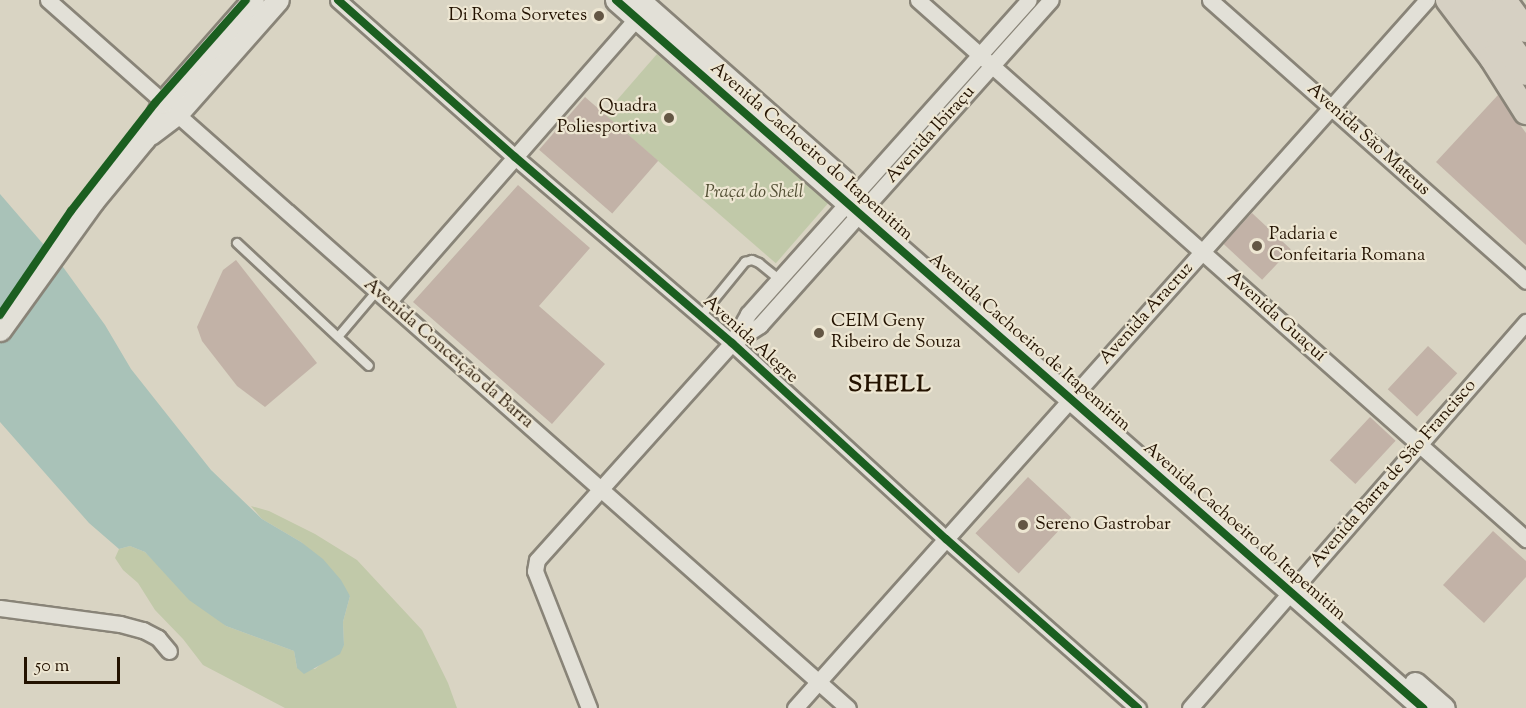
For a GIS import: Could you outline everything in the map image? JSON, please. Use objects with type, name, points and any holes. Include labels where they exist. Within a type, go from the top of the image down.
[{"type":"highway","points":[[1475,0],[1526,71]]},
{"type":"main road","points":[[1448,0],[1492,58],[1526,112]]},
{"type":"main road","points":[[1504,0],[1526,30]]},
{"type":"street","name":"Avenida Conceição da Barra","points":[[48,0],[848,708]]},
{"type":"street","points":[[0,330],[93,201],[170,108],[253,0]]},
{"type":"street","points":[[170,108],[278,0]]},
{"type":"street","name":"Avenida Alegre","points":[[338,0],[515,158],[732,343],[946,539],[1138,708]]},
{"type":"street","name":"Avenida Cachoeiro de Itapemirim","points":[[616,0],[644,6],[858,203],[1296,587],[1423,708]]},
{"type":"street","name":"Avenida Guaçuí","points":[[918,0],[1526,539]]},
{"type":"street","name":"Avenida Ibiraçu","points":[[732,343],[760,325],[980,55],[1029,0]]},
{"type":"street","name":"Avenida Ibiraçu","points":[[589,708],[535,565],[599,488],[732,343],[748,314],[779,279],[858,203],[992,66],[1051,0]]},
{"type":"street","name":"Avenida São Mateus","points":[[1210,0],[1526,281]]},
{"type":"street","name":"Avenida Aracruz","points":[[795,708],[1427,0]]},
{"type":"street","points":[[383,296],[515,158],[644,6]]},
{"type":"street","name":"Avenida Barra de São Francisco","points":[[1190,708],[1526,322]]},
{"type":"street","name":"Avenida Cachoeiro do Itapemitim","points":[[1296,587],[1444,708]]},
{"type":"street","points":[[0,608],[120,624],[150,634],[169,651]]},
{"type":"lane","points":[[237,243],[369,366]]},
{"type":"lane","points":[[700,316],[745,262],[759,263],[779,279]]},
{"type":"lane","points":[[338,337],[383,296]]},
{"type":"green space","name":"Praça do Shell","points":[[657,54],[828,203],[776,263],[605,114]]},
{"type":"green space","points":[[251,506],[269,511],[315,534],[357,560],[422,630],[448,683],[457,708],[285,708],[203,665],[183,639],[155,610],[138,583],[123,570],[115,558],[119,549],[130,546],[145,552],[175,582],[226,626],[294,651],[297,668],[315,669],[344,645],[343,622],[350,596],[301,542],[262,519]]},
{"type":"shaded area","points":[[0,194],[63,267],[105,325],[131,369],[211,470],[262,519],[301,542],[323,559],[341,580],[350,596],[343,622],[344,645],[340,654],[304,674],[297,668],[294,651],[226,626],[189,600],[145,552],[130,546],[119,549],[89,523],[0,422]]},
{"type":"building","points":[[1498,95],[1526,133],[1526,245],[1436,162]]},
{"type":"building","points":[[585,97],[658,161],[612,213],[539,150]]},
{"type":"building","points":[[518,185],[590,248],[539,306],[605,364],[552,424],[413,302]]},
{"type":"building","name":"Padaria e Confeitaria Romana","points":[[1252,213],[1291,249],[1262,280],[1223,244]]},
{"type":"building","points":[[236,260],[317,363],[265,407],[237,386],[202,341],[197,327],[223,270]]},
{"type":"building","points":[[1428,346],[1457,373],[1417,416],[1388,389]]},
{"type":"building","points":[[1370,417],[1396,441],[1355,484],[1330,460]]},
{"type":"building","name":"Sereno Gastrobar","points":[[1028,477],[1071,517],[1019,574],[975,533]]},
{"type":"building","points":[[1493,531],[1526,561],[1526,577],[1484,623],[1443,585]]},
{"type":"cycle path","points":[[0,315],[71,211],[155,103],[246,0]]},
{"type":"cycle path","points":[[338,0],[515,157],[732,343],[946,539],[1138,708]]},
{"type":"cycle path","points":[[616,0],[1423,708]]},
{"type":"place","name":"Di Roma Sorvetes","points":[[599,16]]},
{"type":"place","name":"Quadra Poliesportiva","points":[[669,118]]},
{"type":"place","name":"Padaria e Confeitaria Romana","points":[[1257,246]]},
{"type":"place","name":"CEIM Geny Ribeiro de Souza","points":[[819,333]]},
{"type":"place","name":"Sereno Gastrobar","points":[[1023,525]]},
{"type":"district","name":"SHELL","points":[[890,386]]}]
